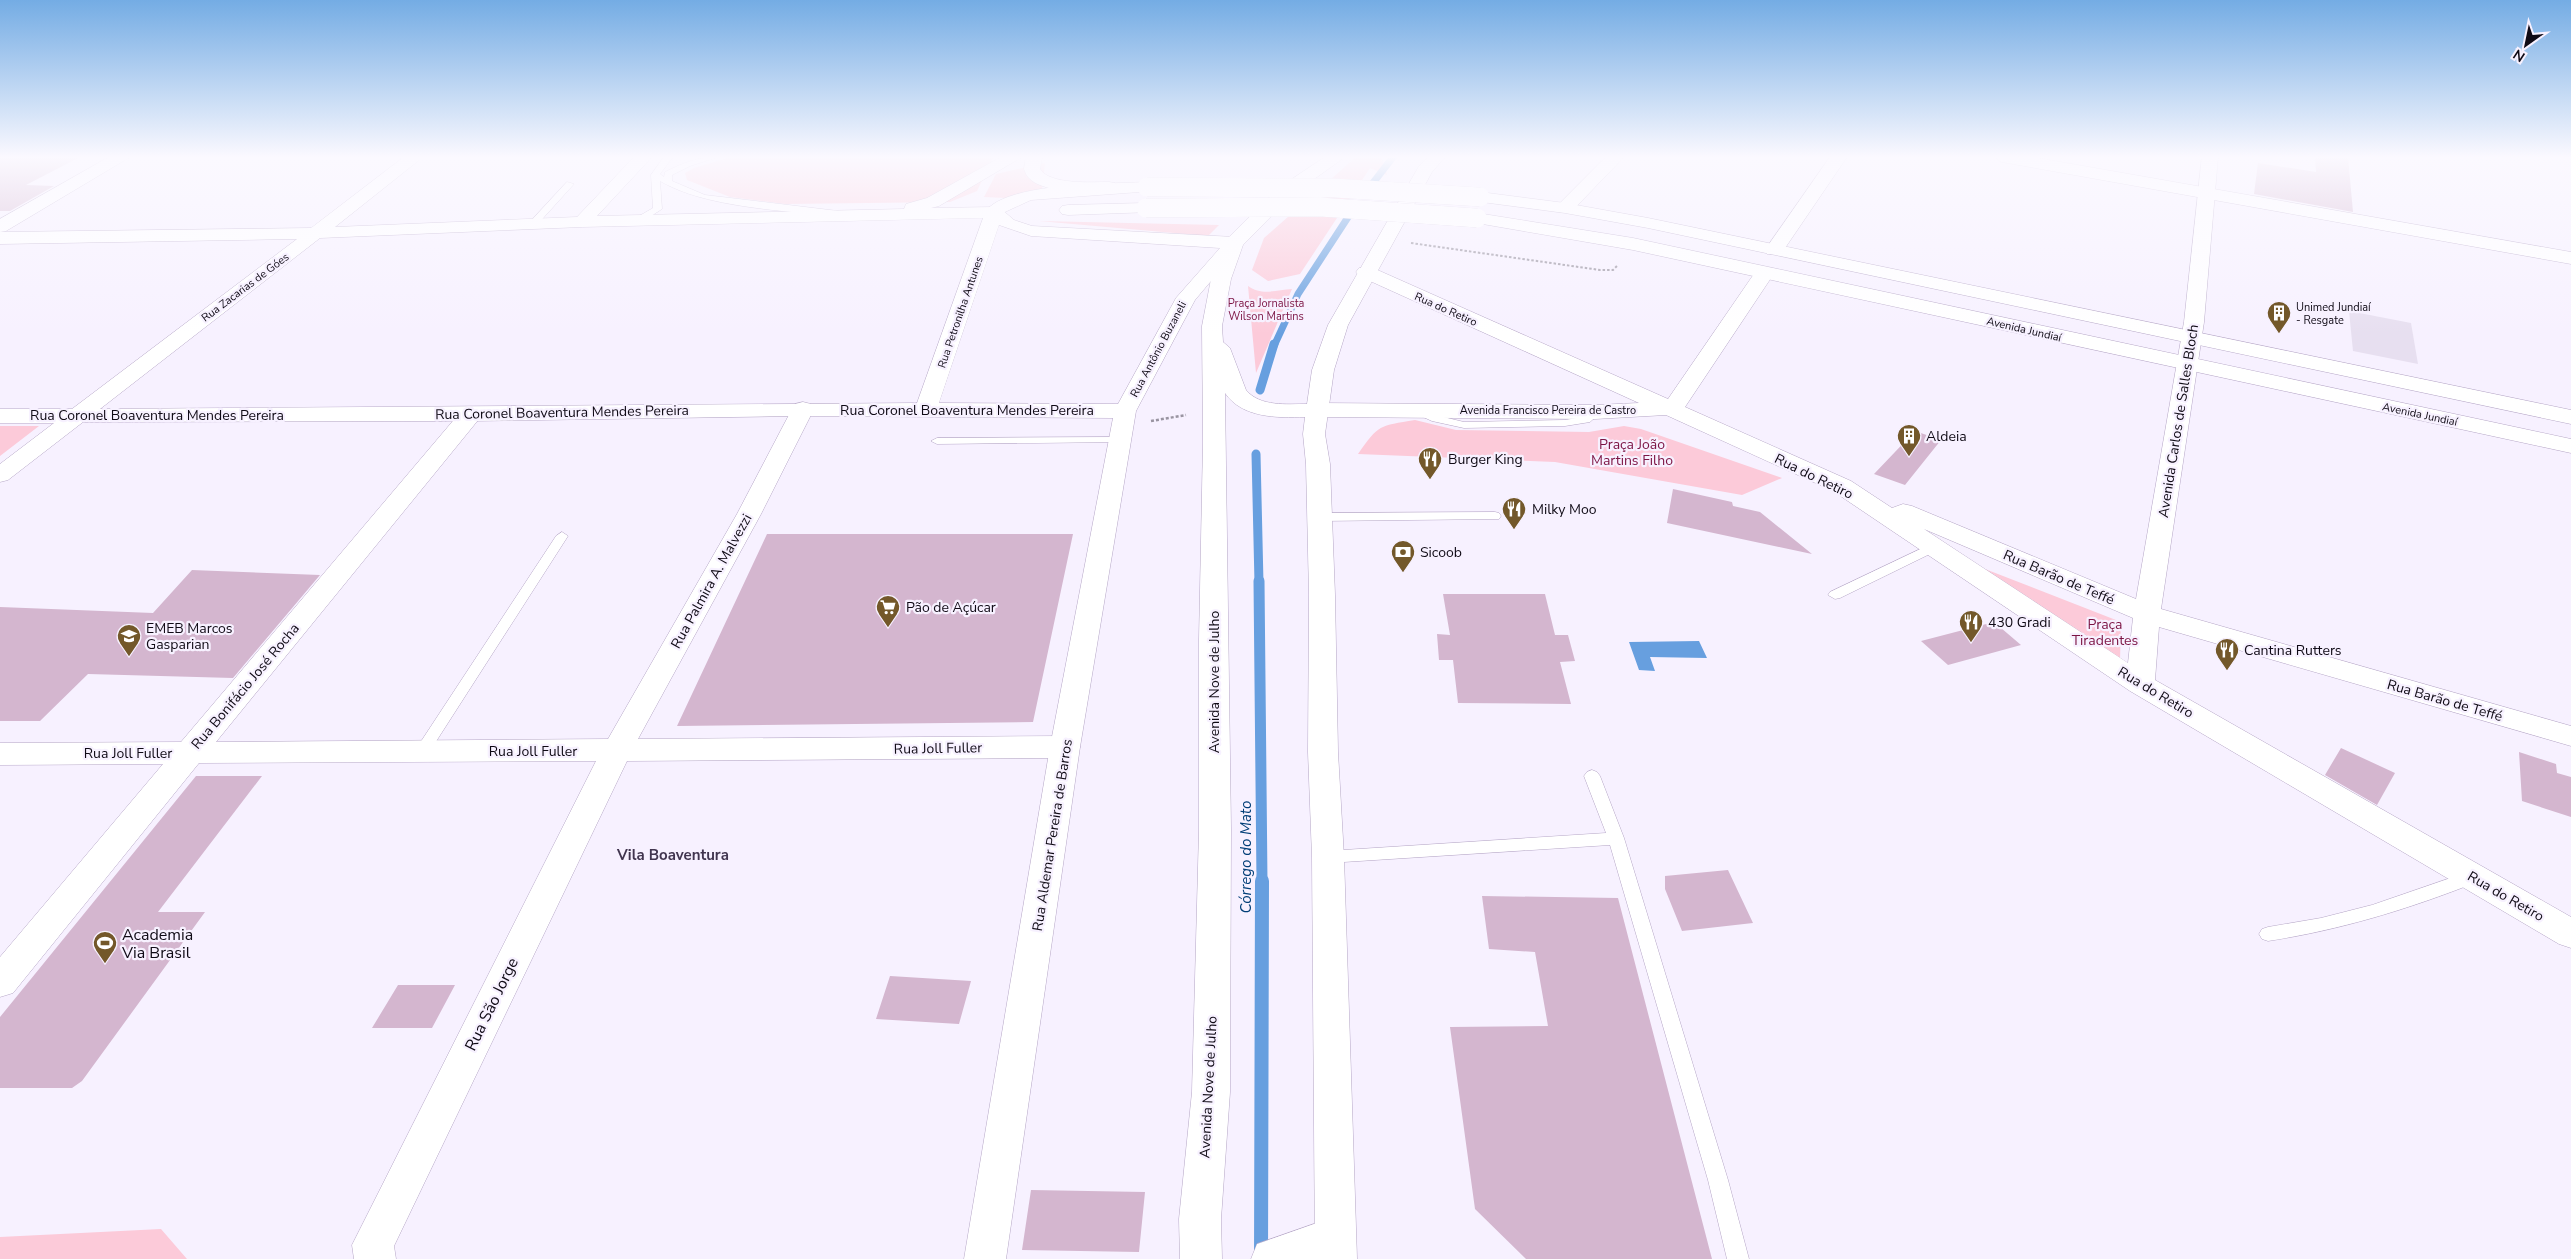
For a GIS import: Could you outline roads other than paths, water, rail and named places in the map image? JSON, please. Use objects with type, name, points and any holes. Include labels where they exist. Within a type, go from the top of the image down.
[{"type":"main road","points":[[0,227],[20,216]]},
{"type":"main road","name":"Rua Zacarias de Góes","points":[[0,475],[338,216]]},
{"type":"main road","points":[[582,222],[588,216]]},
{"type":"main road","points":[[0,238],[316,233],[582,222],[894,216]]},
{"type":"main road","name":"Rua Petronilha Antunes","points":[[925,411],[993,216]]},
{"type":"main road","points":[[998,216],[1008,224],[1031,231],[1234,243]]},
{"type":"main road","name":"Avenida Nove de Julho","points":[[1201,1259],[1200,1218],[1211,1092],[1215,830],[1213,640],[1215,442],[1212,326],[1220,279],[1234,243],[1261,216]]},
{"type":"main road","points":[[1278,1257],[1335,1248],[1318,464],[1314,434],[1323,370],[1338,325],[1398,216]]},
{"type":"main road","name":"Avenida Jundiaí","points":[[1445,216],[1477,218],[1633,244],[2187,365],[2571,446]]},
{"type":"main road","name":"Avenida Jundiaí","points":[[1604,216],[2571,417]]},
{"type":"main road","points":[[1774,250],[1798,216]]},
{"type":"main road","name":"Avenida Carlos de Salles Bloch","points":[[2140,684],[2147,614],[2191,338],[2203,216]]},
{"type":"main road","points":[[2329,216],[2571,258]]},
{"type":"main road","name":"Rua Antônio Buzaneli","points":[[1122,426],[1186,298],[1234,243]]},
{"type":"main road","name":"Rua do Retiro","points":[[1366,272],[1673,408],[1746,444],[1842,486],[2140,684],[2571,934]]},
{"type":"main road","points":[[1673,408],[1766,272]]},
{"type":"main road","name":"Avenida Francisco Pereira de Castro","points":[[1212,326],[1236,394],[1247,403],[1267,409],[1413,408],[1588,412],[1673,408]]},
{"type":"main road","points":[[1588,412],[1611,381]]},
{"type":"main road","name":"Rua Coronel Boaventura Mendes Pereira","points":[[0,416],[470,414],[803,409],[925,411],[1122,426]]},
{"type":"main road","name":"Rua Palmira A. Malvezzi","points":[[616,751],[753,506],[803,409]]},
{"type":"main road","name":"Rua do Retiro","points":[[1588,412],[1746,444]]},
{"type":"main road","name":"Rua Bonifácio José Rocha","points":[[0,982],[470,414]]},
{"type":"main road","name":"Rua Aldemar Pereira de Barros","points":[[985,1259],[1065,747],[1122,426]]},
{"type":"main road","name":"Rua Barão de Teffé","points":[[1842,486],[2147,614],[2571,736]]},
{"type":"main road","name":"Rua Joll Fuller","points":[[0,754],[1065,747]]},
{"type":"main road","name":"Rua São Jorge","points":[[375,1259],[374,1245],[616,751]]},
{"type":"lane","points":[[533,224],[541,216]]},
{"type":"lane","points":[[637,221],[646,216]]},
{"type":"lane","points":[[844,216],[851,217]]},
{"type":"lane","points":[[937,441],[1122,426]]},
{"type":"lane","points":[[1319,517],[1495,516]]},
{"type":"lane","points":[[423,750],[562,536]]},
{"type":"lane","points":[[1835,594],[1933,546]]},
{"type":"lane","points":[[1592,776],[1616,838],[1718,1180],[1738,1259]]},
{"type":"lane","points":[[1328,857],[1616,838]]},
{"type":"lane","points":[[2268,934],[2314,927],[2379,912],[2422,897],[2471,876]]},
{"type":"water","points":[[1699,641],[1707,658],[1650,657],[1655,671],[1639,670],[1629,642]]},
{"type":"waterway","name":"Córrego do Mato","points":[[1274,346],[1298,294],[1349,216]]},
{"type":"waterway","name":"Córrego do Mato","points":[[1260,390],[1274,344]]},
{"type":"waterway","name":"Córrego do Mato","points":[[1256,454],[1259,583]]},
{"type":"waterway","name":"Córrego do Mato","points":[[1259,581],[1262,882]]},
{"type":"waterway","name":"Córrego do Mato","points":[[1261,1259],[1262,882]]},
{"type":"place","name":"Unimed Jundiaí - Resgate","points":[[2279,334]]},
{"type":"place","name":"Aldeia","points":[[1909,457]]},
{"type":"place","name":"Burger King","points":[[1430,480]]},
{"type":"place","name":"Milky Moo","points":[[1514,530]]},
{"type":"place","name":"Sicoob","points":[[1403,573]]},
{"type":"place","name":"Pão de Açúcar","points":[[888,628]]},
{"type":"place","name":"430 Gradi","points":[[1971,643]]},
{"type":"place","name":"EMEB Marcos Gasparian","points":[[129,657]]},
{"type":"place","name":"Cantina Rutters","points":[[2227,671]]},
{"type":"place","name":"Academia Via Brasil","points":[[105,964]]},
{"type":"district","name":"Vila Boaventura","points":[[673,855]]},
{"type":"park label","name":"Praça Jornalista Wilson Martins","points":[[1266,309]]},
{"type":"park label","name":"Praça João Martins Filho","points":[[1632,452]]},
{"type":"park label","name":"Praça Tiradentes","points":[[2105,632]]}]
